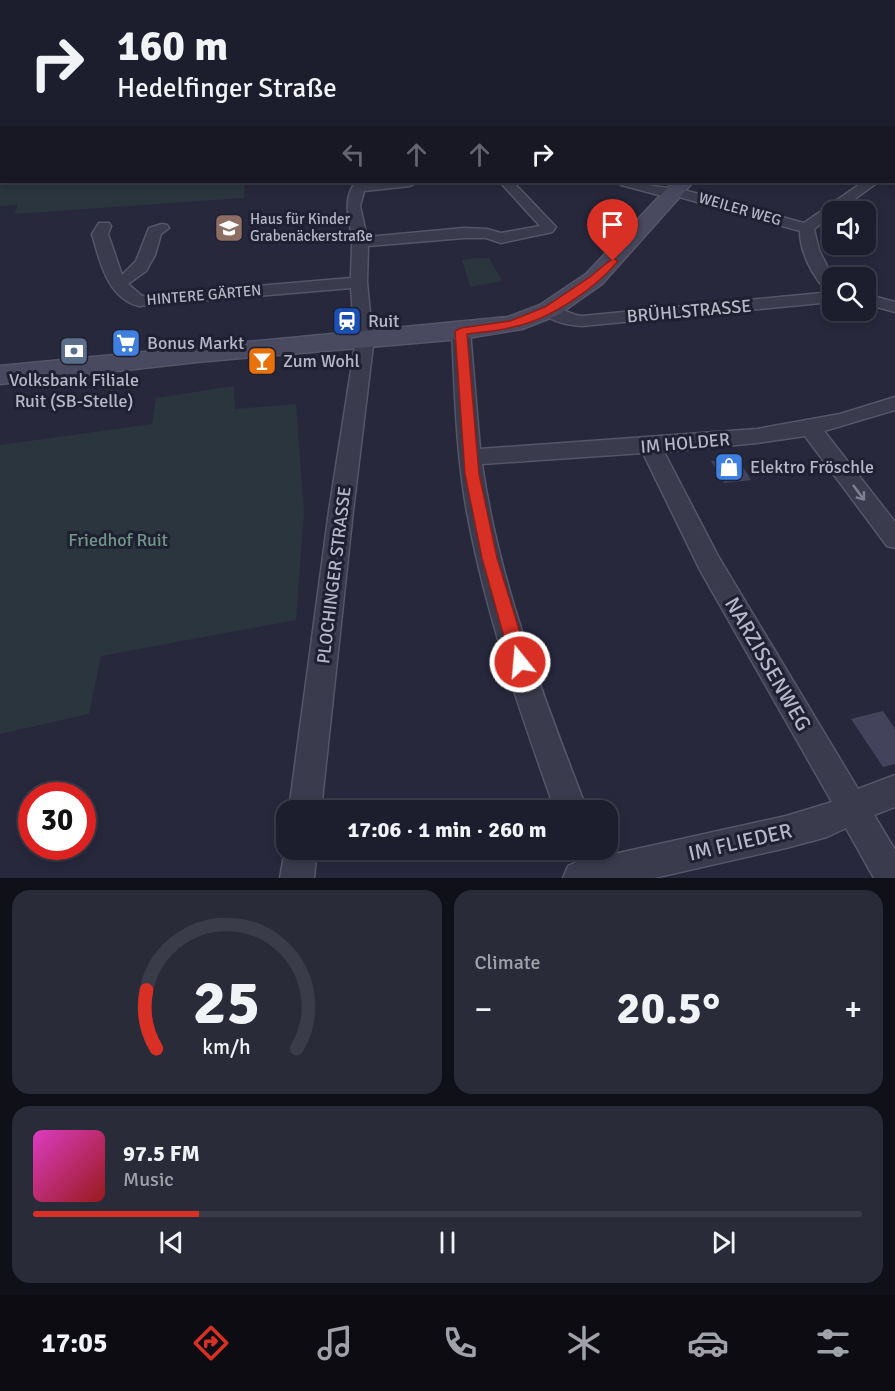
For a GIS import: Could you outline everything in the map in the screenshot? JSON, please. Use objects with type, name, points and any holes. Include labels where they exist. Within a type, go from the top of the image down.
[{"type":"street","name":"PLOCHINGER STRASSE","points":[[306,800],[340,511],[353,432],[364,340],[359,282],[360,242],[353,206],[354,197],[359,187],[400,183]]},
{"type":"street","points":[[360,242],[464,233],[475,234],[473,239],[479,241],[488,241],[492,237],[501,238],[545,230],[549,226],[507,183]]},
{"type":"street","name":"WEILER WEG","points":[[633,183],[675,189],[807,228]]},
{"type":"street","points":[[822,274],[806,232],[807,228],[865,183]]},
{"type":"street","points":[[0,375],[461,331],[513,324],[549,310],[594,279],[623,250],[675,189]]},
{"type":"street","name":"HINTERE GÄRTEN","points":[[104,226],[100,234],[113,275],[130,297],[144,301],[359,282]]},
{"type":"street","points":[[119,282],[131,276],[144,264],[154,231],[162,228]]},
{"type":"street","name":"BRÜHLSTRASSE","points":[[549,310],[568,320],[582,321],[822,298]]},
{"type":"street","points":[[876,302],[895,307]]},
{"type":"street","points":[[461,331],[470,457],[487,547],[537,718],[567,800]]},
{"type":"street","name":"IM HOLDER","points":[[470,457],[734,439],[811,429],[863,415],[895,403]]},
{"type":"street","points":[[811,429],[895,539]]},
{"type":"street","name":"NARZISSENWEG","points":[[650,446],[709,563],[893,878]]},
{"type":"street","name":"IM FLIEDER","points":[[590,870],[786,832],[827,821],[870,800],[895,791]]},
{"type":"street","points":[[297,878],[299,860]]},
{"type":"green space","points":[[0,183],[268,183],[245,184],[244,198],[14,214],[18,205],[0,206]]},
{"type":"green space","points":[[489,258],[502,281],[470,287],[462,260]]},
{"type":"green space","name":"Friedhof Ruit","points":[[234,386],[235,409],[296,404],[304,512],[296,620],[101,656],[89,714],[0,734],[0,445],[152,424],[156,398]]},
{"type":"building","name":"Elektro Fröschle","points":[[737,458],[751,480],[724,483],[711,461]]},
{"type":"building","points":[[883,711],[895,729],[895,764],[883,767],[851,719]]},
{"type":"place","name":"Haus für Kinder Grabenäckerstraße","points":[[229,228]]},
{"type":"place","name":"Ruit","points":[[347,321]]},
{"type":"place","name":"Bonus Markt","points":[[126,343]]},
{"type":"place","name":"Volksbank Filiale Ruit (SB-Stelle)","points":[[74,351]]},
{"type":"place","name":"Zum Wohl","points":[[262,361]]},
{"type":"place","name":"Elektro Fröschle","points":[[729,467]]},
{"type":"route","points":[[520,662],[489,558],[472,474],[461,331],[513,324],[549,310],[594,279],[613,261]]}]
